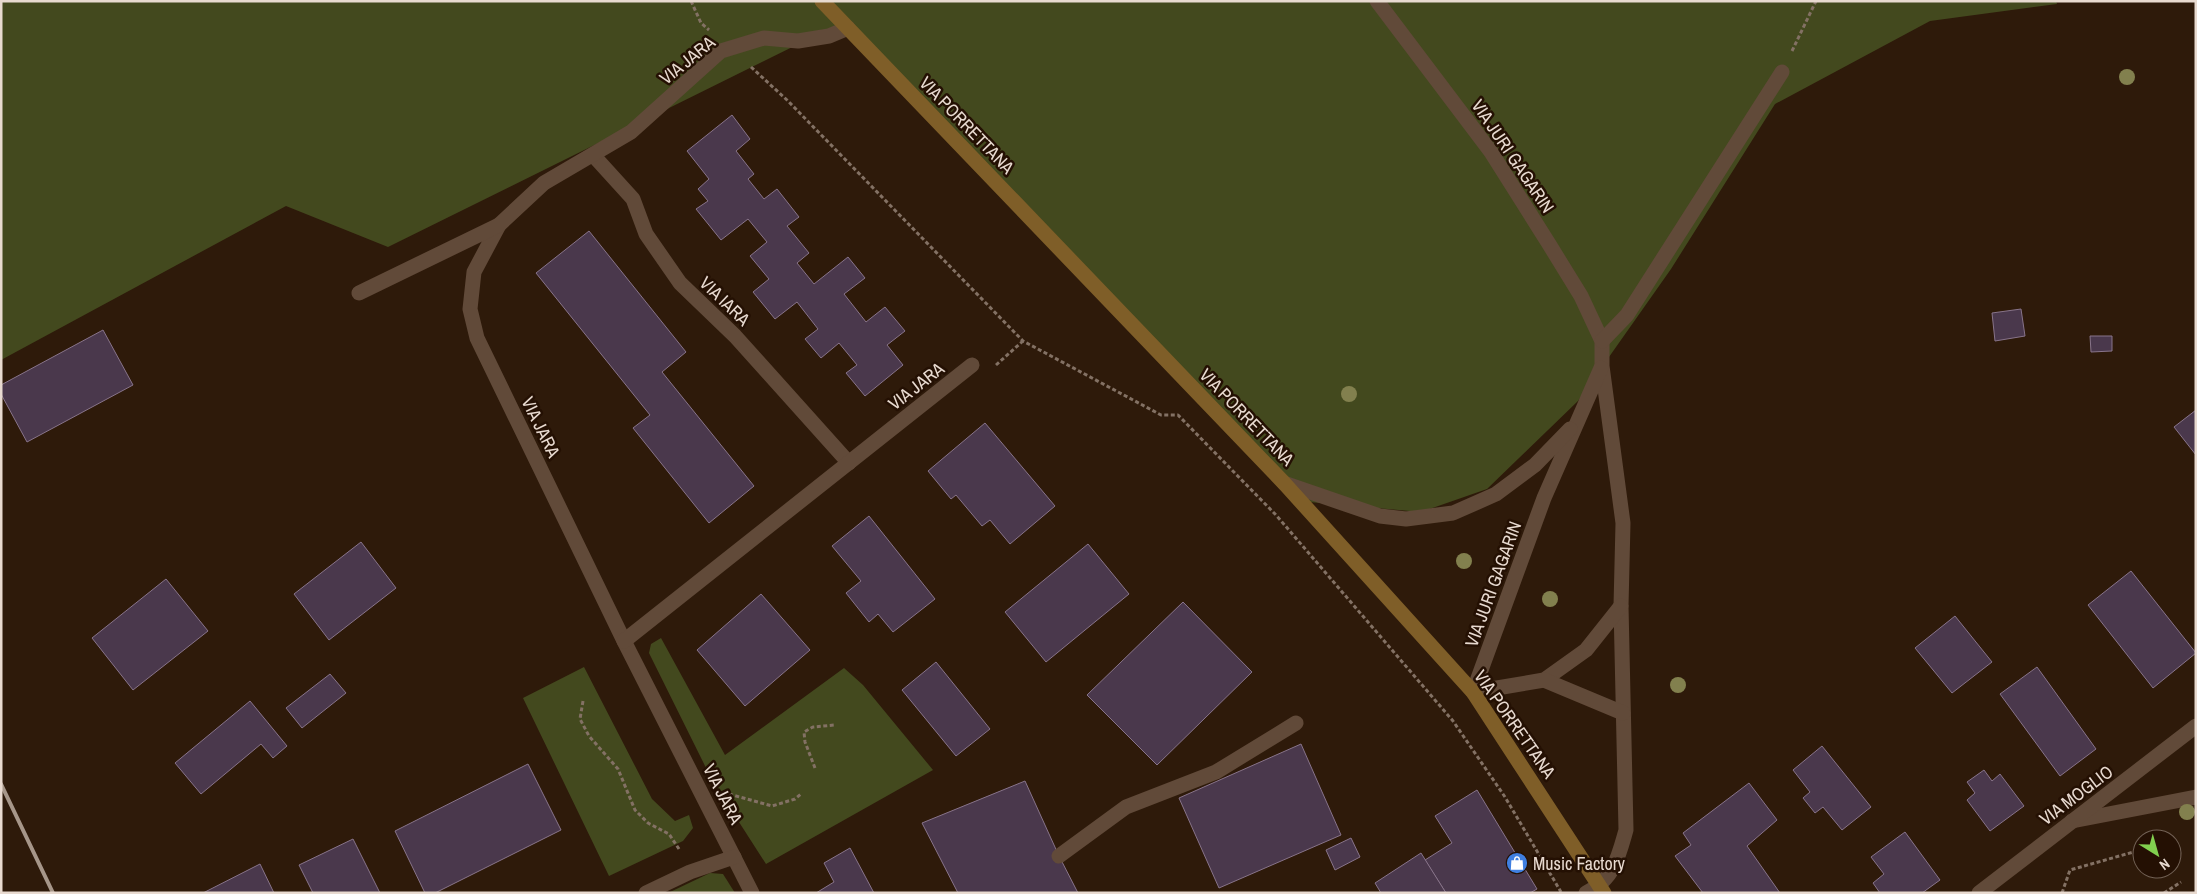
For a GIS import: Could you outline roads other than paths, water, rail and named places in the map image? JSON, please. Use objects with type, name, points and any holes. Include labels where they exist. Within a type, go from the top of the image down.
[{"type":"main road","name":"VIA PORRETTANA","points":[[822,1],[1284,483],[1474,692],[1602,889]]},
{"type":"street","name":"VIA JURI GAGARIN","points":[[1377,1],[1491,152],[1580,296],[1602,341],[1602,366],[1623,523],[1621,606],[1626,830],[1616,862],[1602,889]]},
{"type":"street","name":"VIA JARA","points":[[359,293],[499,225],[544,183],[631,132],[721,51],[764,38],[798,41],[829,36],[848,28]]},
{"type":"street","points":[[1602,341],[1627,315],[1782,72]]},
{"type":"street","name":"VIA IARA","points":[[593,155],[633,198],[646,234],[680,284],[735,336],[849,463]]},
{"type":"street","name":"VIA JARA","points":[[499,225],[474,272],[470,309],[477,338],[624,641],[752,893]]},
{"type":"street","name":"VIA JARA","points":[[624,641],[972,366]]},
{"type":"street","name":"VIA JURI GAGARIN","points":[[1474,692],[1544,498],[1576,423],[1589,400],[1602,366]]},
{"type":"street","name":"VIA JURI GAGARIN","points":[[1284,483],[1380,516],[1406,519],[1453,513],[1496,494],[1535,465],[1576,423]]},
{"type":"street","points":[[1474,692],[1544,680],[1586,650],[1621,606]]},
{"type":"street","points":[[1544,680],[1623,713]]},
{"type":"street","points":[[1059,856],[1126,807],[1216,772],[1296,723]]},
{"type":"street","name":"VIA MOGLIO","points":[[1979,893],[2196,726]]},
{"type":"street","points":[[2072,821],[2196,797]]},
{"type":"street","points":[[646,893],[690,872],[734,857]]},
{"type":"street","points":[[1586,893],[1602,889]]},
{"type":"railway","points":[[1,784],[53,893]]},
{"type":"place","name":"Music Factory","points":[[1517,863]]}]
